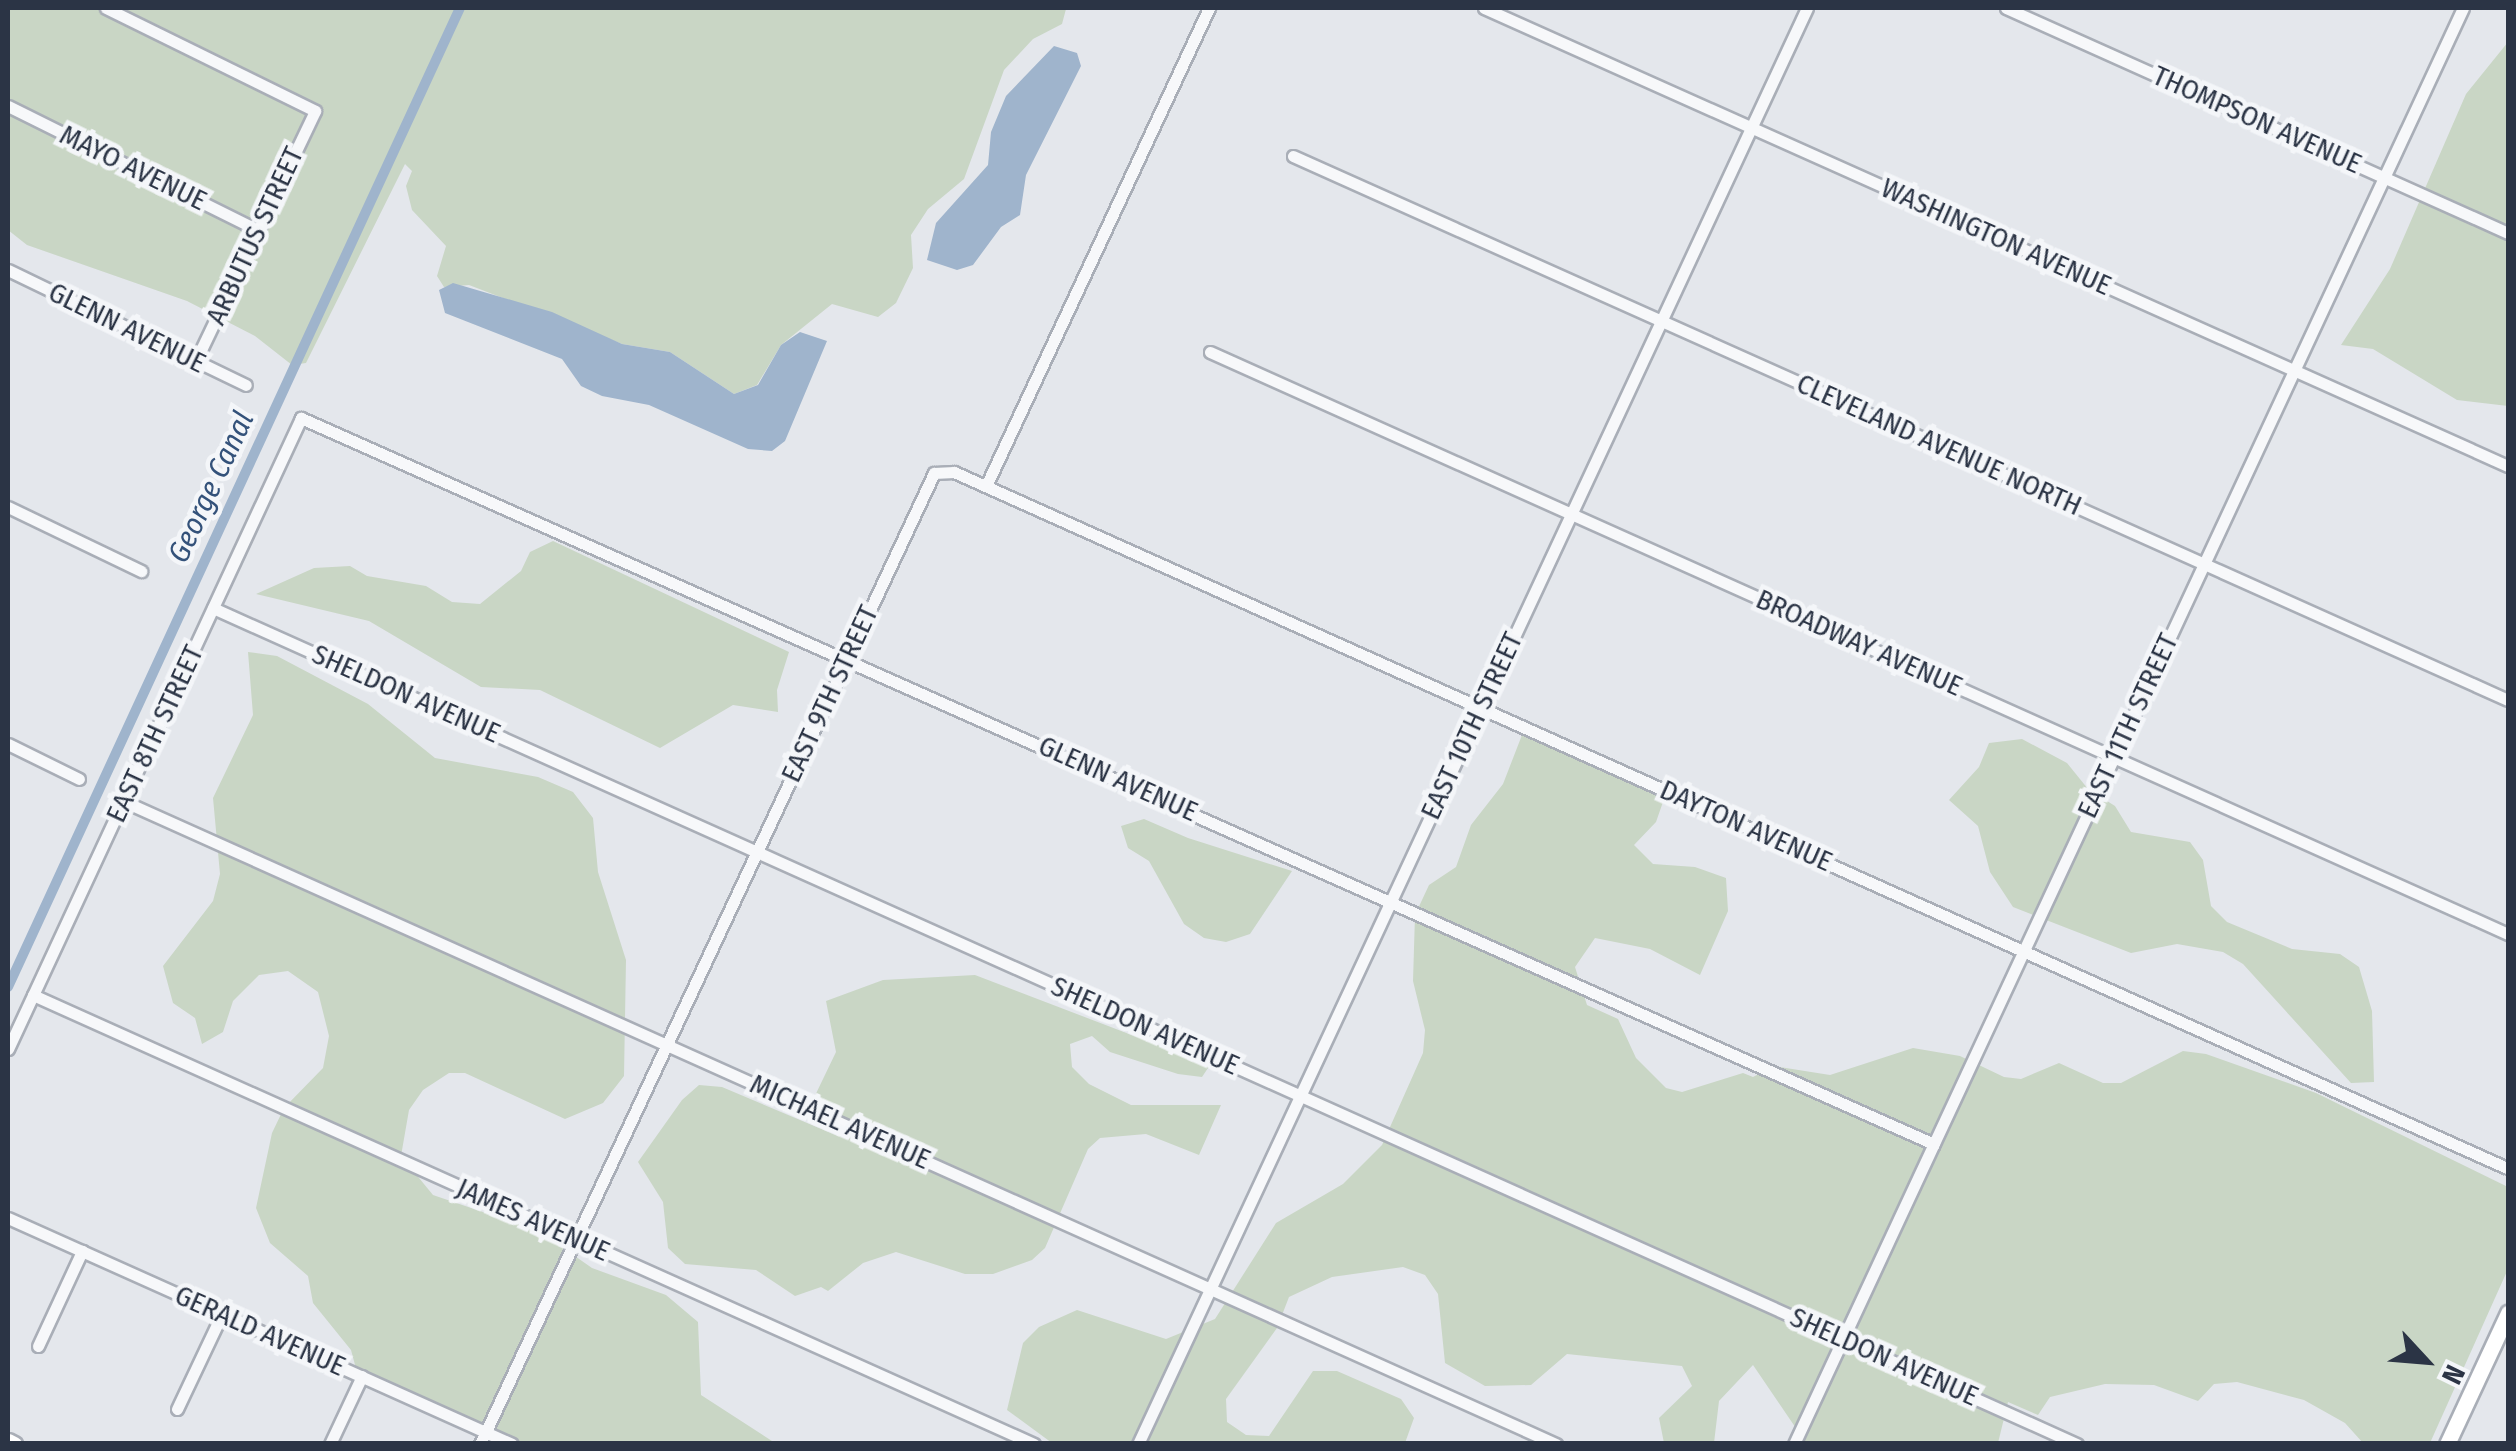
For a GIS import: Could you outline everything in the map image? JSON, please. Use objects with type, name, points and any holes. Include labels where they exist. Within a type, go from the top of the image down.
[{"type":"street","name":"ARBUTUS STREET","points":[[106,8],[315,111],[196,362]]},
{"type":"street","points":[[986,486],[1209,8]]},
{"type":"street","name":"WASHINGTON AVENUE","points":[[1484,8],[2508,466]]},
{"type":"street","name":"EAST 10TH STREET","points":[[1138,1444],[1807,8]]},
{"type":"street","name":"THOMPSON AVENUE","points":[[2006,8],[2508,232]]},
{"type":"street","name":"EAST 11TH STREET","points":[[1794,1444],[2463,8]]},
{"type":"street","name":"MAYO AVENUE","points":[[8,106],[258,230]]},
{"type":"street","name":"CLEVELAND AVENUE NORTH","points":[[1293,156],[2508,700]]},
{"type":"street","name":"GLENN AVENUE","points":[[8,270],[246,385]]},
{"type":"street","name":"BROADWAY AVENUE","points":[[1210,352],[2508,934]]},
{"type":"street","name":"GLENN AVENUE","points":[[301,418],[1934,1144]]},
{"type":"street","name":"EAST 8TH STREET","points":[[8,1049],[301,418]]},
{"type":"street","name":"EAST 9TH STREET","points":[[483,1438],[934,473],[954,472],[986,486]]},
{"type":"street","name":"DAYTON AVENUE","points":[[986,486],[2505,1167]]},
{"type":"street","points":[[8,507],[141,571]]},
{"type":"street","name":"SHELDON AVENUE","points":[[213,608],[2076,1444]]},
{"type":"street","points":[[8,744],[79,779]]},
{"type":"street","name":"MICHAEL AVENUE","points":[[124,801],[1556,1444]]},
{"type":"street","name":"JAMES AVENUE","points":[[33,995],[1034,1444]]},
{"type":"street","name":"GERALD AVENUE","points":[[8,1218],[362,1376],[483,1438],[512,1444]]},
{"type":"street","points":[[38,1346],[82,1251]]},
{"type":"street","points":[[2448,1444],[2508,1313]]},
{"type":"street","points":[[177,1409],[222,1314]]},
{"type":"street","points":[[330,1444],[362,1376]]},
{"type":"green space","points":[[8,8],[1066,9],[1062,24],[1033,39],[1004,70],[964,179],[928,209],[911,235],[913,268],[896,303],[878,317],[832,304],[781,345],[757,385],[734,394],[670,352],[622,344],[469,285],[444,287],[437,276],[446,246],[412,210],[406,186],[412,171],[405,164],[306,363],[292,365],[255,336],[187,301],[27,245],[8,230]]},
{"type":"green space","points":[[2508,42],[2508,406],[2457,400],[2373,349],[2341,345],[2390,269],[2466,94]]},
{"type":"green space","points":[[553,541],[789,652],[777,690],[778,712],[733,705],[660,748],[540,690],[481,687],[369,621],[256,594],[314,568],[350,566],[367,576],[426,586],[452,602],[480,604],[521,571],[530,552]]},
{"type":"green space","points":[[248,652],[277,656],[368,704],[435,758],[538,777],[573,792],[593,818],[598,872],[626,960],[624,1076],[603,1103],[565,1119],[465,1073],[449,1073],[423,1090],[409,1110],[401,1156],[433,1195],[539,1231],[592,1268],[666,1295],[698,1322],[701,1395],[775,1443],[510,1443],[358,1376],[351,1350],[313,1303],[308,1276],[270,1243],[256,1208],[272,1133],[284,1108],[323,1068],[329,1036],[318,992],[288,971],[259,975],[233,1001],[223,1032],[202,1044],[195,1018],[173,1003],[163,966],[213,901],[220,874],[213,798],[253,715]]},
{"type":"green space","points":[[1522,735],[1664,799],[1656,822],[1634,845],[1653,864],[1695,867],[1726,878],[1728,911],[1700,975],[1650,949],[1595,938],[1575,967],[1587,1005],[1618,1019],[1636,1058],[1666,1088],[1682,1092],[1743,1073],[1753,1077],[1774,1066],[1830,1075],[1913,1048],[1960,1056],[2004,1077],[2021,1079],[2059,1063],[2103,1083],[2121,1083],[2183,1051],[2206,1054],[2316,1093],[2508,1187],[2508,1269],[2430,1443],[2363,1443],[2345,1423],[2304,1400],[2237,1382],[2214,1384],[2198,1401],[2154,1385],[2105,1384],[2050,1397],[2038,1415],[2008,1402],[1998,1443],[1806,1443],[1753,1365],[1719,1401],[1714,1443],[1664,1443],[1659,1418],[1692,1386],[1682,1366],[1567,1354],[1531,1385],[1485,1386],[1445,1363],[1438,1294],[1425,1275],[1403,1267],[1332,1277],[1289,1297],[1277,1328],[1226,1399],[1227,1422],[1246,1435],[1269,1436],[1313,1371],[1337,1371],[1401,1399],[1414,1418],[1405,1443],[1052,1443],[1007,1410],[1023,1343],[1039,1327],[1077,1310],[1166,1339],[1215,1319],[1276,1223],[1343,1184],[1382,1145],[1423,1053],[1425,1030],[1413,981],[1415,915],[1429,885],[1456,867],[1471,825],[1503,784]]},
{"type":"green space","points":[[2022,739],[2067,763],[2088,789],[2115,806],[2131,832],[2190,842],[2203,860],[2211,906],[2227,922],[2292,949],[2340,954],[2359,967],[2372,1011],[2374,1082],[2351,1083],[2243,964],[2223,952],[2177,944],[2131,953],[2013,907],[1990,872],[1978,826],[1949,800],[1979,767],[1989,743]]},
{"type":"green space","points":[[1144,819],[1188,838],[1292,871],[1250,934],[1226,942],[1204,938],[1184,924],[1149,861],[1128,848],[1121,826]]},
{"type":"green space","points":[[975,975],[1210,1065],[1202,1077],[1178,1074],[1110,1052],[1092,1036],[1070,1044],[1072,1067],[1089,1084],[1131,1105],[1221,1105],[1199,1155],[1146,1134],[1100,1138],[1088,1149],[1045,1248],[1032,1260],[993,1274],[965,1274],[896,1252],[863,1263],[828,1291],[821,1287],[795,1296],[756,1270],[685,1264],[668,1248],[663,1202],[638,1162],[682,1100],[699,1085],[722,1087],[838,1136],[839,1119],[810,1106],[836,1052],[826,1001],[883,980]]},
{"type":"water","points":[[1054,46],[1077,53],[1081,66],[1026,175],[1020,215],[1001,227],[973,265],[957,270],[927,260],[936,223],[988,165],[991,132],[1006,96]]},
{"type":"water","points":[[453,283],[552,312],[622,344],[670,352],[734,394],[758,385],[781,345],[800,332],[827,341],[785,441],[772,451],[748,449],[649,405],[602,396],[581,386],[562,359],[445,313],[439,290]]},
{"type":"waterway","name":"George Canal","points":[[8,987],[460,8]]}]
